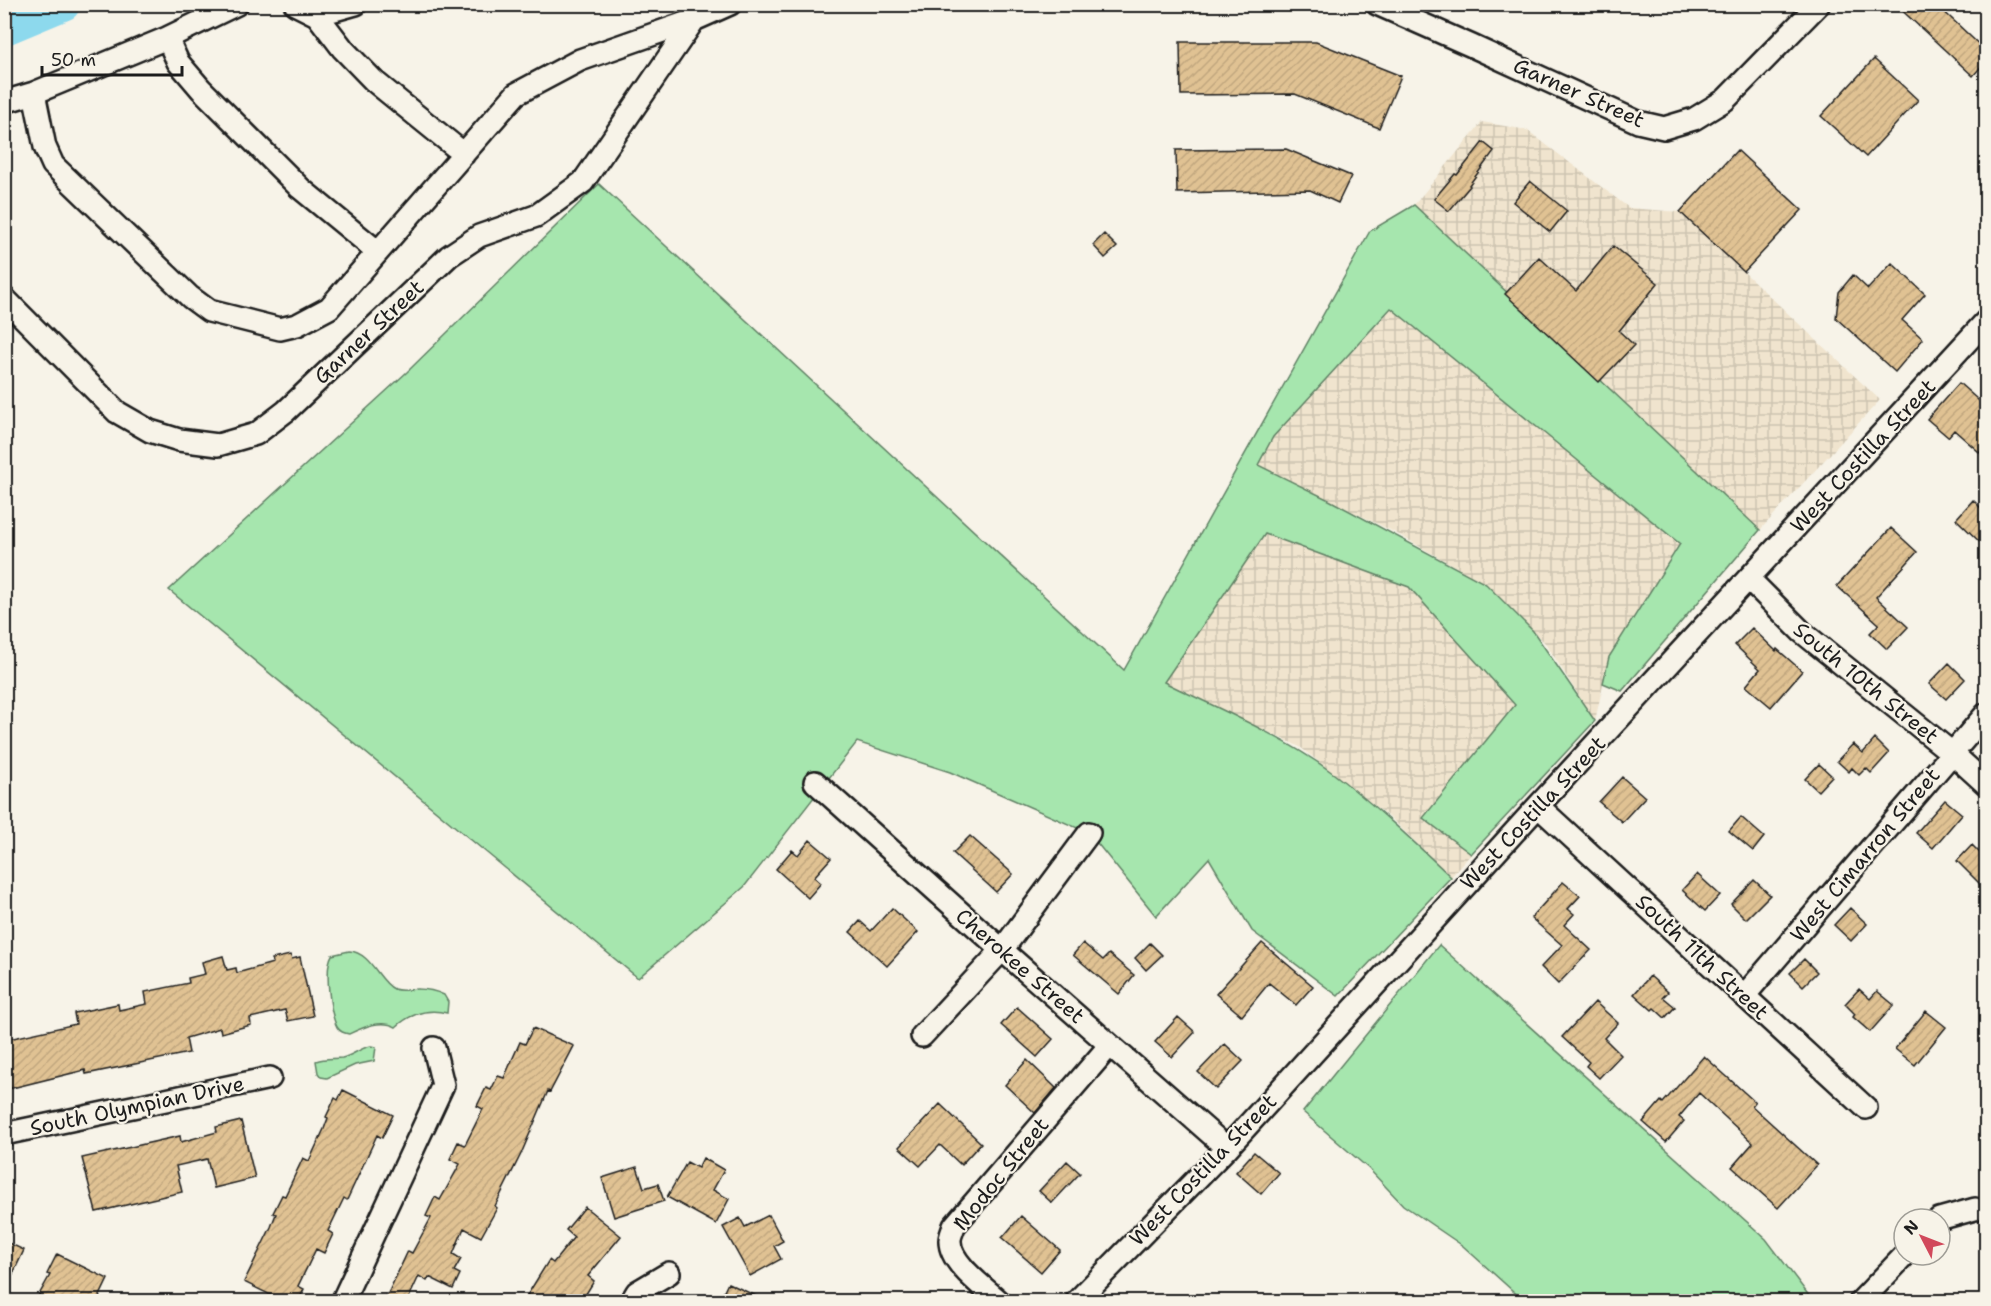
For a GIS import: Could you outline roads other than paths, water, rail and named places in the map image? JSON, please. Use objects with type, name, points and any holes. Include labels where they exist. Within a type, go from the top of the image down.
[{"type":"street","points":[[4,102],[34,93],[167,38],[237,4]]},
{"type":"street","points":[[295,4],[317,15],[374,81],[464,154]]},
{"type":"street","points":[[317,15],[356,4]]},
{"type":"street","name":"Garner Street","points":[[4,298],[117,412],[150,431],[179,440],[218,445],[256,434],[286,411],[449,256],[479,236],[536,216],[582,182],[692,13],[730,4]]},
{"type":"street","name":"Garner Street","points":[[1377,4],[1638,122],[1664,128],[1694,119],[1725,100],[1819,4]]},
{"type":"street","points":[[34,93],[45,147],[53,165],[190,297],[209,311],[280,328],[297,325],[329,308],[516,94],[580,60],[692,13]]},
{"type":"street","points":[[167,38],[178,62],[201,89],[300,188],[378,252]]},
{"type":"street","name":"West Costilla Street","points":[[1076,1302],[1227,1148],[1538,806],[1749,579],[1983,333]]},
{"type":"street","name":"South 10th Street","points":[[1749,579],[1802,632],[1952,753],[1986,784]]},
{"type":"street","name":"West Cimarron Street","points":[[1744,996],[1986,714]]},
{"type":"street","name":"Cherokee Street","points":[[814,782],[1227,1148]]},
{"type":"street","name":"South 11th Street","points":[[1538,806],[1866,1108]]},
{"type":"street","points":[[922,1036],[1002,950],[1089,833]]},
{"type":"street","name":"Modoc Street","points":[[1000,1302],[966,1271],[953,1255],[950,1240],[954,1226],[1110,1045]]},
{"type":"street","points":[[342,1302],[442,1085],[434,1048]]},
{"type":"street","name":"South Olympian Drive","points":[[4,1134],[270,1078]]},
{"type":"street","points":[[1952,1215],[1975,1209]]},
{"type":"street","points":[[1860,1302],[1894,1267]]},
{"type":"street","points":[[631,1302],[637,1292],[669,1273]]},
{"type":"waterway","points":[[4,29],[64,4]]}]
